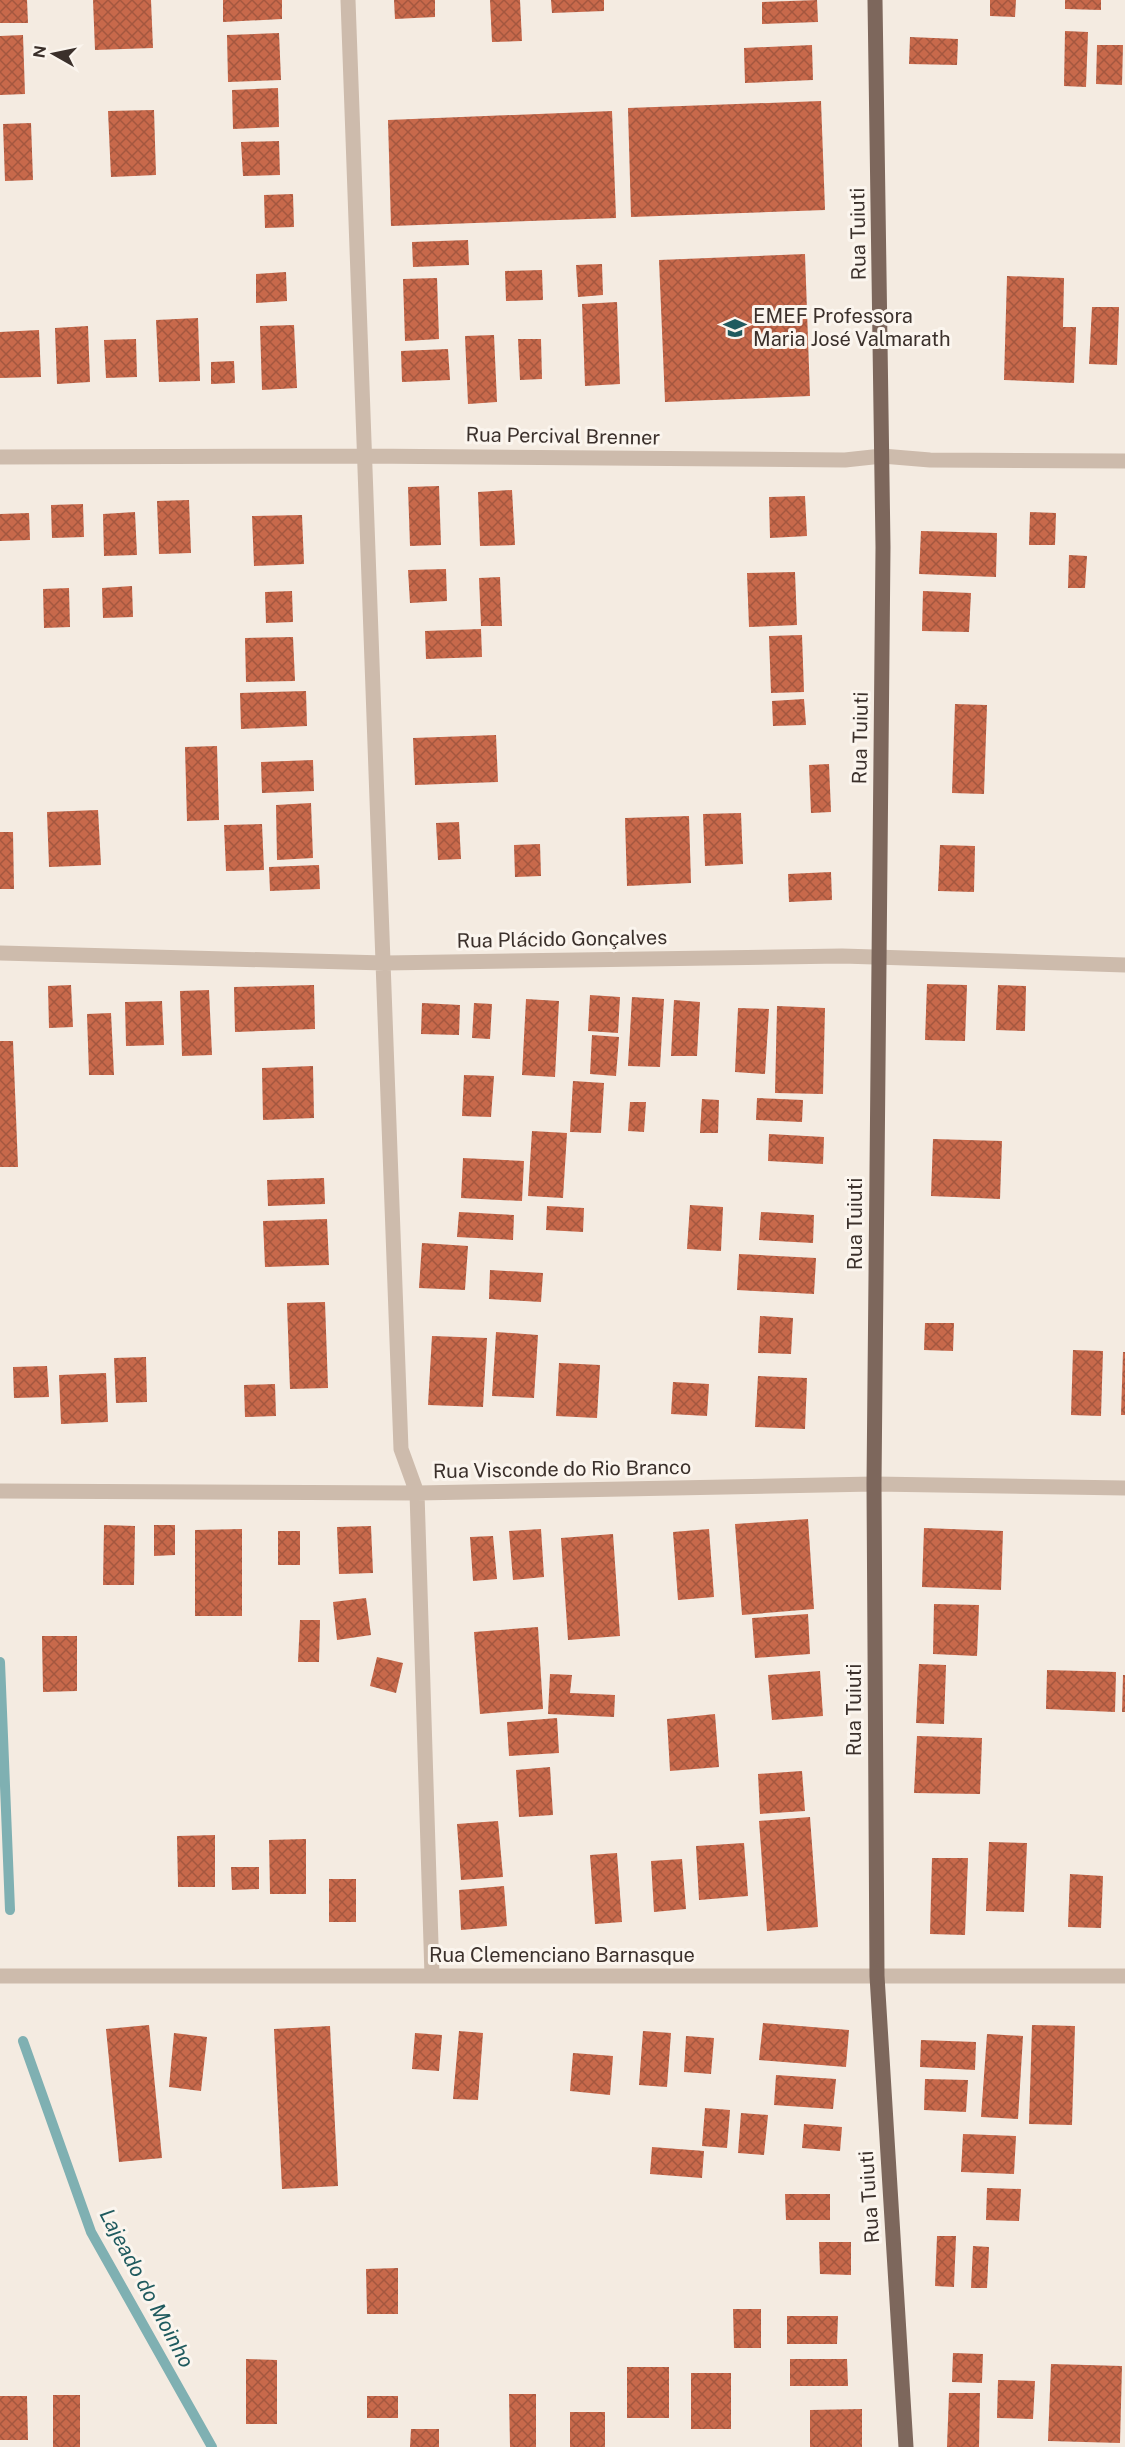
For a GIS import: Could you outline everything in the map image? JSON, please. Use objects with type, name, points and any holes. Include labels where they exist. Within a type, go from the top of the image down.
[{"type":"main road","name":"Rua Tuiuti","points":[[875,0],[882,456],[874,1484],[877,1976],[906,2447]]},
{"type":"street","points":[[348,0],[362,456],[385,963],[401,1449],[417,1493],[432,1976]]},
{"type":"street","name":"Rua Percival Brenner","points":[[0,457],[362,456],[845,460],[882,456],[930,460],[1125,461]]},
{"type":"street","name":"Rua Plácido Gonçalves","points":[[0,953],[385,963],[878,957],[1125,966]]},
{"type":"street","name":"Rua Visconde do Rio Branco","points":[[0,1491],[417,1493],[874,1484],[1125,1488]]},
{"type":"street","name":"Rua Clemenciano Barnasque","points":[[0,1976],[1125,1976]]},
{"type":"building","points":[[0,0],[27,0],[28,23],[0,23]]},
{"type":"building","points":[[93,0],[151,0],[153,48],[95,50]]},
{"type":"building","points":[[223,0],[282,0],[282,19],[223,22]]},
{"type":"building","points":[[394,0],[435,0],[435,17],[395,19]]},
{"type":"building","points":[[490,0],[520,0],[522,41],[492,42]]},
{"type":"building","points":[[551,0],[604,0],[604,11],[552,13]]},
{"type":"building","points":[[817,0],[818,22],[762,24],[762,2]]},
{"type":"building","points":[[990,0],[1016,0],[1015,17],[990,16]]},
{"type":"building","points":[[1065,0],[1101,0],[1101,10],[1065,9]]},
{"type":"building","points":[[1065,31],[1088,32],[1086,87],[1064,86]]},
{"type":"building","points":[[279,33],[281,80],[228,82],[227,35]]},
{"type":"building","points":[[23,35],[25,94],[0,95],[0,36]]},
{"type":"building","points":[[910,37],[958,39],[957,65],[909,64]]},
{"type":"building","points":[[812,45],[813,80],[745,83],[744,48]]},
{"type":"building","points":[[1097,45],[1123,45],[1122,85],[1096,84]]},
{"type":"building","points":[[278,88],[279,127],[233,129],[232,90]]},
{"type":"building","points":[[821,101],[825,210],[631,217],[628,108]]},
{"type":"building","points":[[154,110],[156,175],[111,177],[108,111]]},
{"type":"building","points":[[612,111],[616,218],[391,226],[388,120]]},
{"type":"building","points":[[31,123],[33,180],[5,181],[3,124]]},
{"type":"building","points":[[279,141],[280,175],[243,176],[241,142]]},
{"type":"building","points":[[293,194],[294,227],[265,228],[264,195]]},
{"type":"building","points":[[468,240],[469,265],[413,267],[412,242]]},
{"type":"building","name":"EMEF Professora Maria José Valmarath","points":[[805,254],[810,396],[665,402],[659,260]]},
{"type":"building","points":[[602,264],[603,295],[578,297],[576,265]]},
{"type":"building","points":[[542,270],[543,300],[506,301],[505,271]]},
{"type":"building","points":[[286,272],[287,301],[256,303],[256,274]]},
{"type":"building","points":[[1007,276],[1064,278],[1063,327],[1076,327],[1074,383],[1004,380]]},
{"type":"building","points":[[437,278],[439,339],[405,341],[403,279]]},
{"type":"building","points":[[617,302],[620,384],[585,386],[582,304]]},
{"type":"building","points":[[1092,307],[1119,307],[1117,365],[1089,364]]},
{"type":"building","points":[[198,318],[200,381],[159,382],[156,320]]},
{"type":"building","points":[[294,325],[297,388],[262,390],[260,326]]},
{"type":"building","points":[[88,326],[90,382],[57,384],[55,328]]},
{"type":"building","points":[[39,330],[41,377],[0,378],[0,332]]},
{"type":"building","points":[[494,335],[497,402],[468,404],[465,336]]},
{"type":"building","points":[[136,339],[137,377],[106,378],[104,340]]},
{"type":"building","points":[[518,339],[541,339],[542,379],[520,380]]},
{"type":"building","points":[[448,349],[450,380],[402,382],[401,351]]},
{"type":"building","points":[[234,361],[235,383],[211,384],[211,362]]},
{"type":"building","points":[[439,486],[441,545],[410,546],[408,487]]},
{"type":"building","points":[[512,490],[515,545],[480,546],[478,492]]},
{"type":"building","points":[[805,496],[807,536],[770,538],[769,497]]},
{"type":"building","points":[[189,500],[191,553],[159,554],[157,501]]},
{"type":"building","points":[[83,504],[84,537],[52,538],[51,505]]},
{"type":"building","points":[[135,512],[137,555],[104,556],[103,514]]},
{"type":"building","points":[[1030,512],[1056,513],[1055,545],[1029,545]]},
{"type":"building","points":[[29,513],[30,540],[0,541],[0,514]]},
{"type":"building","points":[[302,515],[304,564],[254,566],[252,516]]},
{"type":"building","points":[[921,531],[997,533],[996,577],[919,574]]},
{"type":"building","points":[[1069,555],[1087,556],[1085,588],[1068,588]]},
{"type":"building","points":[[446,569],[447,601],[410,603],[408,570]]},
{"type":"building","points":[[795,572],[797,625],[749,627],[747,573]]},
{"type":"building","points":[[500,577],[502,626],[481,626],[479,578]]},
{"type":"building","points":[[132,586],[133,617],[103,618],[102,588]]},
{"type":"building","points":[[69,588],[70,627],[44,628],[43,589]]},
{"type":"building","points":[[292,591],[293,622],[266,623],[265,592]]},
{"type":"building","points":[[923,591],[971,593],[969,632],[922,631]]},
{"type":"building","points":[[481,629],[482,657],[426,659],[425,631]]},
{"type":"building","points":[[802,635],[804,692],[771,693],[769,636]]},
{"type":"building","points":[[293,637],[295,681],[246,682],[245,638]]},
{"type":"building","points":[[306,691],[307,726],[241,729],[240,693]]},
{"type":"building","points":[[804,699],[806,725],[773,726],[772,701]]},
{"type":"building","points":[[955,704],[987,705],[984,794],[952,793]]},
{"type":"building","points":[[496,735],[498,782],[415,785],[413,738]]},
{"type":"building","points":[[217,746],[219,820],[187,821],[185,747]]},
{"type":"building","points":[[313,760],[314,791],[262,793],[261,762]]},
{"type":"building","points":[[829,764],[831,812],[811,813],[809,765]]},
{"type":"building","points":[[311,803],[313,858],[277,860],[276,805]]},
{"type":"building","points":[[98,810],[101,865],[49,867],[47,812]]},
{"type":"building","points":[[741,813],[743,864],[705,866],[703,814]]},
{"type":"building","points":[[689,816],[691,883],[627,886],[625,818]]},
{"type":"building","points":[[459,822],[461,859],[438,860],[436,823]]},
{"type":"building","points":[[262,824],[264,870],[226,871],[224,825]]},
{"type":"building","points":[[0,832],[13,832],[14,889],[0,889]]},
{"type":"building","points":[[540,844],[541,876],[515,877],[514,845]]},
{"type":"building","points":[[940,845],[975,846],[974,892],[938,891]]},
{"type":"building","points":[[319,865],[320,889],[270,891],[269,867]]},
{"type":"building","points":[[831,872],[832,900],[789,902],[788,874]]},
{"type":"building","points":[[927,984],[967,985],[965,1041],[925,1040]]},
{"type":"building","points":[[71,985],[73,1027],[49,1028],[48,986]]},
{"type":"building","points":[[314,985],[315,1029],[235,1032],[234,987]]},
{"type":"building","points":[[998,985],[1026,986],[1025,1031],[996,1030]]},
{"type":"building","points":[[209,990],[212,1055],[182,1056],[180,991]]},
{"type":"building","points":[[590,995],[620,997],[618,1033],[588,1031]]},
{"type":"building","points":[[632,997],[664,999],[660,1067],[628,1066]]},
{"type":"building","points":[[526,999],[559,1001],[555,1077],[522,1075]]},
{"type":"building","points":[[674,1000],[700,1002],[697,1056],[671,1056]]},
{"type":"building","points":[[162,1001],[164,1045],[126,1046],[125,1002]]},
{"type":"building","points":[[422,1003],[460,1005],[459,1035],[421,1034]]},
{"type":"building","points":[[474,1003],[492,1004],[490,1039],[472,1038]]},
{"type":"building","points":[[777,1006],[825,1008],[823,1094],[775,1093]]},
{"type":"building","points":[[738,1008],[769,1009],[765,1074],[735,1072]]},
{"type":"building","points":[[111,1013],[114,1075],[89,1075],[87,1014]]},
{"type":"building","points":[[592,1035],[619,1037],[616,1076],[590,1074]]},
{"type":"building","points":[[0,1041],[13,1041],[18,1167],[0,1167]]},
{"type":"building","points":[[313,1066],[314,1118],[263,1120],[262,1068]]},
{"type":"building","points":[[464,1075],[494,1076],[491,1117],[462,1116]]},
{"type":"building","points":[[573,1081],[604,1083],[601,1133],[570,1132]]},
{"type":"building","points":[[757,1098],[803,1100],[802,1122],[756,1120]]},
{"type":"building","points":[[702,1099],[719,1100],[718,1133],[700,1133]]},
{"type":"building","points":[[630,1102],[646,1102],[644,1132],[628,1131]]},
{"type":"building","points":[[532,1131],[567,1133],[563,1198],[528,1196]]},
{"type":"building","points":[[769,1134],[824,1137],[823,1164],[768,1161]]},
{"type":"building","points":[[933,1139],[1002,1141],[1000,1199],[931,1196]]},
{"type":"building","points":[[463,1158],[524,1161],[522,1201],[461,1198]]},
{"type":"building","points":[[324,1178],[325,1204],[268,1206],[267,1180]]},
{"type":"building","points":[[690,1205],[723,1207],[721,1251],[687,1249]]},
{"type":"building","points":[[547,1206],[584,1208],[583,1232],[546,1230]]},
{"type":"building","points":[[459,1212],[514,1215],[513,1240],[457,1237]]},
{"type":"building","points":[[761,1212],[814,1215],[813,1243],[759,1240]]},
{"type":"building","points":[[327,1219],[329,1265],[265,1267],[263,1221]]},
{"type":"building","points":[[422,1243],[468,1246],[465,1290],[419,1288]]},
{"type":"building","points":[[739,1254],[816,1258],[814,1294],[737,1290]]},
{"type":"building","points":[[490,1270],[543,1273],[541,1302],[489,1299]]},
{"type":"building","points":[[325,1302],[328,1388],[290,1389],[287,1303]]},
{"type":"building","points":[[760,1316],[793,1318],[791,1354],[758,1353]]},
{"type":"building","points":[[925,1323],[954,1323],[953,1351],[924,1350]]},
{"type":"building","points":[[496,1332],[538,1335],[534,1398],[492,1396]]},
{"type":"building","points":[[432,1336],[487,1338],[483,1407],[428,1405]]},
{"type":"building","points":[[1073,1350],[1103,1351],[1101,1416],[1071,1415]]},
{"type":"building","points":[[1123,1352],[1125,1352],[1125,1415],[1121,1415]]},
{"type":"building","points":[[146,1357],[147,1402],[116,1403],[114,1358]]},
{"type":"building","points":[[559,1363],[600,1365],[597,1418],[556,1416]]},
{"type":"building","points":[[47,1366],[49,1397],[14,1398],[13,1367]]},
{"type":"building","points":[[106,1373],[108,1422],[61,1424],[59,1375]]},
{"type":"building","points":[[758,1376],[807,1378],[805,1429],[755,1427]]},
{"type":"building","points":[[673,1382],[709,1384],[707,1416],[671,1414]]},
{"type":"building","points":[[275,1384],[276,1416],[245,1417],[244,1385]]},
{"type":"building","points":[[808,1519],[814,1609],[742,1615],[735,1524]]},
{"type":"building","points":[[104,1525],[135,1526],[134,1585],[103,1585]]},
{"type":"building","points":[[154,1525],[175,1525],[175,1555],[154,1556]]},
{"type":"building","points":[[371,1526],[373,1573],[339,1574],[337,1527]]},
{"type":"building","points":[[924,1528],[1003,1531],[1001,1590],[922,1587]]},
{"type":"building","points":[[242,1529],[242,1616],[195,1616],[195,1530]]},
{"type":"building","points":[[541,1529],[544,1577],[513,1580],[509,1531]]},
{"type":"building","points":[[709,1529],[714,1597],[678,1600],[673,1532]]},
{"type":"building","points":[[278,1531],[300,1531],[300,1565],[278,1565]]},
{"type":"building","points":[[613,1534],[620,1636],[568,1640],[561,1538]]},
{"type":"building","points":[[493,1536],[497,1579],[473,1581],[470,1537]]},
{"type":"building","points":[[366,1598],[371,1635],[337,1640],[333,1602]]},
{"type":"building","points":[[934,1604],[979,1605],[977,1656],[933,1654]]},
{"type":"building","points":[[808,1614],[810,1654],[755,1658],[752,1618]]},
{"type":"building","points":[[300,1620],[320,1620],[319,1662],[298,1662]]},
{"type":"building","points":[[538,1627],[543,1709],[480,1714],[474,1632]]},
{"type":"building","points":[[42,1636],[77,1636],[77,1691],[43,1692]]},
{"type":"building","points":[[377,1657],[403,1663],[396,1693],[370,1686]]},
{"type":"building","points":[[919,1664],[946,1665],[944,1724],[916,1723]]},
{"type":"building","points":[[1047,1670],[1116,1672],[1115,1712],[1046,1709]]},
{"type":"building","points":[[820,1671],[823,1716],[772,1720],[768,1675]]},
{"type":"building","points":[[550,1674],[572,1675],[570,1693],[615,1695],[614,1717],[548,1714]]},
{"type":"building","points":[[1123,1675],[1125,1675],[1125,1712],[1122,1712]]},
{"type":"building","points":[[715,1714],[719,1767],[670,1771],[667,1719]]},
{"type":"building","points":[[557,1718],[559,1753],[509,1756],[507,1722]]},
{"type":"building","points":[[917,1736],[982,1738],[980,1794],[914,1793]]},
{"type":"building","points":[[550,1767],[553,1815],[519,1817],[516,1770]]},
{"type":"building","points":[[802,1771],[805,1811],[760,1814],[758,1774]]},
{"type":"building","points":[[810,1817],[818,1927],[767,1931],[759,1821]]},
{"type":"building","points":[[498,1821],[503,1877],[461,1880],[457,1824]]},
{"type":"building","points":[[215,1835],[215,1887],[178,1887],[177,1836]]},
{"type":"building","points":[[306,1839],[306,1894],[270,1894],[269,1840]]},
{"type":"building","points":[[989,1842],[1027,1843],[1024,1912],[986,1911]]},
{"type":"building","points":[[744,1843],[748,1896],[699,1900],[696,1846]]},
{"type":"building","points":[[617,1853],[622,1922],[595,1924],[590,1855]]},
{"type":"building","points":[[932,1858],[968,1858],[965,1935],[930,1934]]},
{"type":"building","points":[[682,1859],[686,1909],[654,1912],[651,1861]]},
{"type":"building","points":[[231,1867],[259,1867],[259,1889],[232,1890]]},
{"type":"building","points":[[1070,1874],[1103,1876],[1101,1928],[1068,1927]]},
{"type":"building","points":[[329,1879],[356,1879],[356,1922],[329,1922]]},
{"type":"building","points":[[504,1886],[507,1926],[461,1930],[459,1890]]},
{"type":"building","points":[[763,2023],[849,2030],[846,2067],[759,2060]]},
{"type":"building","points":[[149,2025],[162,2158],[119,2162],[106,2029]]},
{"type":"building","points":[[1032,2025],[1075,2026],[1072,2125],[1029,2124]]},
{"type":"building","points":[[330,2026],[338,2186],[282,2189],[274,2029]]},
{"type":"building","points":[[459,2031],[483,2033],[478,2100],[453,2099]]},
{"type":"building","points":[[643,2031],[671,2033],[667,2087],[639,2085]]},
{"type":"building","points":[[174,2033],[207,2037],[201,2091],[169,2087]]},
{"type":"building","points":[[415,2033],[442,2035],[439,2071],[412,2069]]},
{"type":"building","points":[[987,2034],[1023,2036],[1018,2119],[981,2117]]},
{"type":"building","points":[[686,2036],[714,2038],[711,2074],[684,2072]]},
{"type":"building","points":[[921,2040],[976,2042],[975,2070],[920,2067]]},
{"type":"building","points":[[573,2053],[613,2056],[610,2095],[570,2091]]},
{"type":"building","points":[[776,2075],[836,2079],[833,2109],[774,2105]]},
{"type":"building","points":[[925,2079],[968,2080],[966,2112],[924,2110]]},
{"type":"building","points":[[705,2108],[730,2110],[727,2148],[702,2146]]},
{"type":"building","points":[[741,2113],[768,2115],[764,2155],[738,2153]]},
{"type":"building","points":[[804,2124],[842,2127],[840,2151],[802,2148]]},
{"type":"building","points":[[963,2134],[1016,2136],[1014,2174],[961,2172]]},
{"type":"building","points":[[652,2147],[704,2151],[702,2178],[650,2174]]},
{"type":"building","points":[[987,2188],[1021,2189],[1019,2221],[986,2220]]},
{"type":"building","points":[[785,2194],[830,2194],[830,2220],[786,2220]]},
{"type":"building","points":[[937,2236],[956,2236],[954,2287],[935,2286]]},
{"type":"building","points":[[819,2242],[851,2242],[851,2275],[820,2274]]},
{"type":"building","points":[[973,2246],[989,2247],[987,2288],[971,2288]]},
{"type":"building","points":[[398,2268],[398,2314],[367,2314],[366,2269]]},
{"type":"building","points":[[733,2309],[761,2309],[761,2348],[734,2348]]},
{"type":"building","points":[[787,2316],[838,2316],[837,2344],[787,2344]]},
{"type":"building","points":[[953,2353],[983,2354],[982,2383],[952,2382]]},
{"type":"building","points":[[246,2359],[277,2360],[277,2424],[246,2424]]},
{"type":"building","points":[[790,2359],[847,2359],[848,2386],[790,2386]]},
{"type":"building","points":[[1051,2364],[1122,2366],[1120,2443],[1048,2441]]},
{"type":"building","points":[[627,2367],[669,2367],[669,2418],[627,2418]]},
{"type":"building","points":[[691,2373],[731,2373],[731,2429],[691,2429]]},
{"type":"building","points":[[998,2380],[1035,2381],[1033,2419],[997,2418]]},
{"type":"building","points":[[949,2393],[980,2393],[979,2447],[947,2447]]},
{"type":"building","points":[[509,2394],[536,2394],[536,2447],[510,2447]]},
{"type":"building","points":[[53,2395],[80,2395],[80,2447],[53,2447]]},
{"type":"building","points":[[0,2396],[27,2396],[28,2440],[0,2440]]},
{"type":"building","points":[[367,2396],[398,2396],[398,2418],[367,2418]]},
{"type":"building","points":[[862,2409],[862,2447],[810,2447],[810,2410]]},
{"type":"building","points":[[570,2412],[605,2412],[605,2447],[570,2447]]},
{"type":"building","points":[[411,2429],[439,2429],[439,2447],[410,2447]]},
{"type":"waterway","name":"Lajeado do Moinho","points":[[0,1662],[10,1910]]},
{"type":"waterway","name":"Lajeado do Moinho","points":[[23,2041],[91,2232],[212,2447]]},
{"type":"place","name":"EMEF Professora Maria José Valmarath","points":[[735,328]]}]
